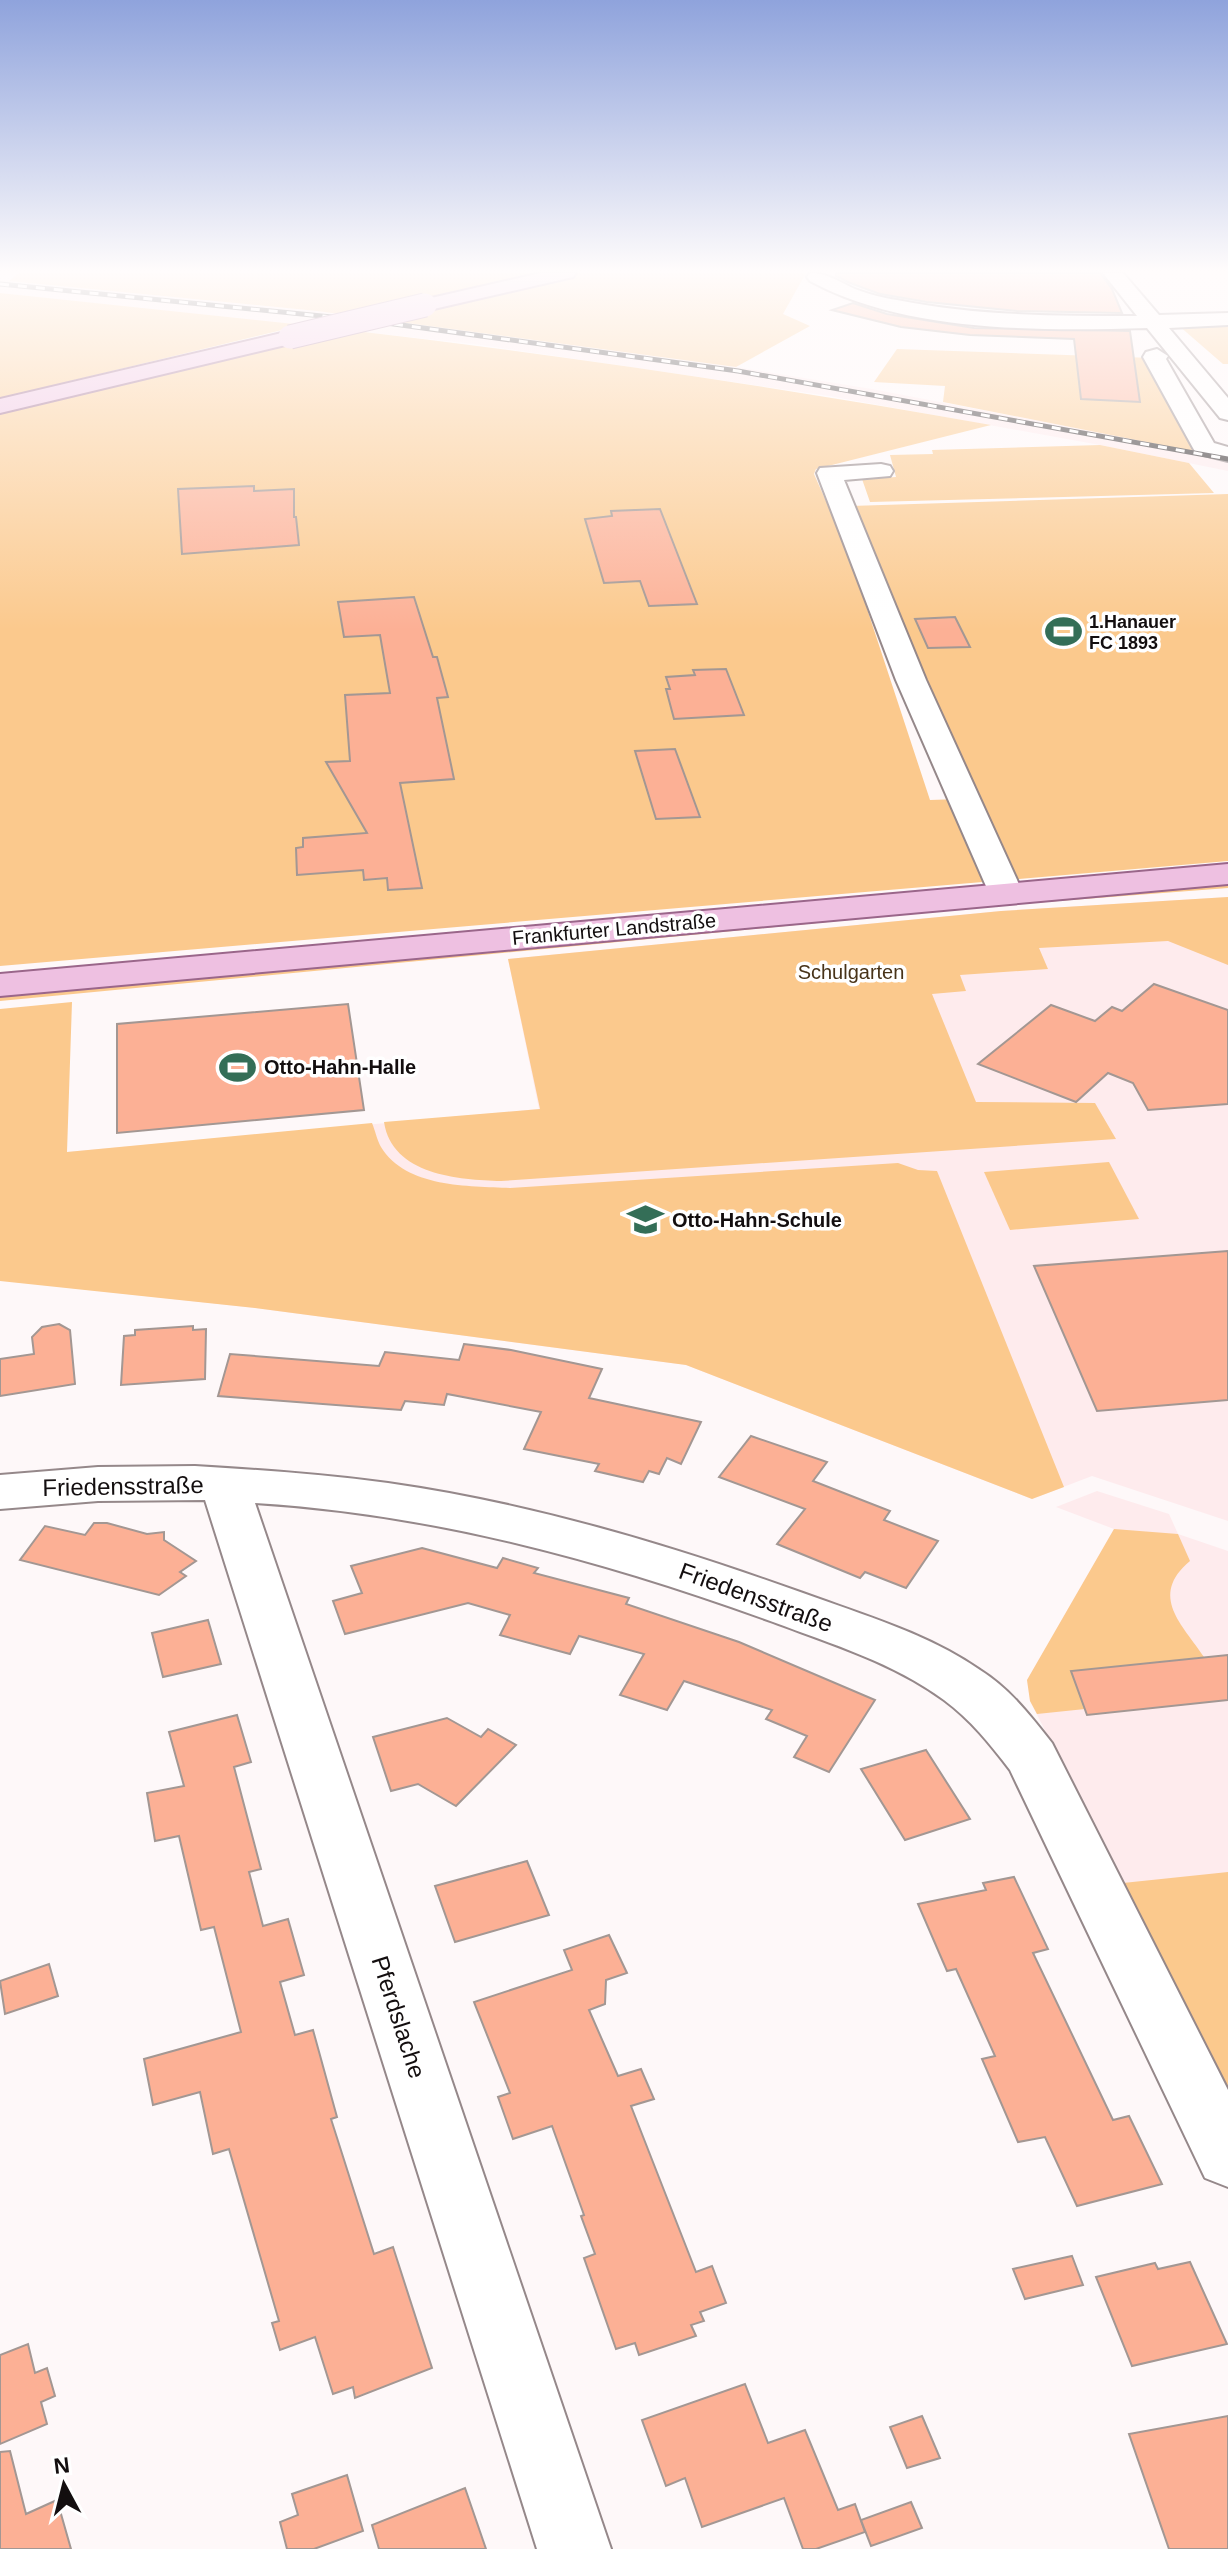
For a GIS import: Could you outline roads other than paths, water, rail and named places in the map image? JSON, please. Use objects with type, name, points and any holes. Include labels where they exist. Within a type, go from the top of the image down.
[{"type":"main road","points":[[0,406],[59,392]]},
{"type":"main road","name":"Frankfurter Landstraße","points":[[0,985],[1228,874]]},
{"type":"street","points":[[1174,392],[1205,448],[1228,454]]},
{"type":"street","points":[[1211,392],[1228,413]]},
{"type":"street","points":[[881,471],[829,473],[911,680],[1006,893]]},
{"type":"street","name":"Friedensstraße","points":[[0,1492],[132,1482],[224,1484],[478,1515],[560,1533],[658,1562],[935,1666],[986,1703],[1032,1758],[1228,2157]]},
{"type":"street","name":"Pferdslache","points":[[224,1484],[574,2549]]},
{"type":"railway","points":[[855,392],[1228,459]]},
{"type":"place","name":"1.Hanauer FC 1893","points":[[1063,632]]},
{"type":"place","name":"Otto-Hahn-Halle","points":[[238,1067]]},
{"type":"place","name":"Otto-Hahn-Schule","points":[[646,1220]]},
{"type":"park label","name":"Schulgarten","points":[[851,972]]}]
